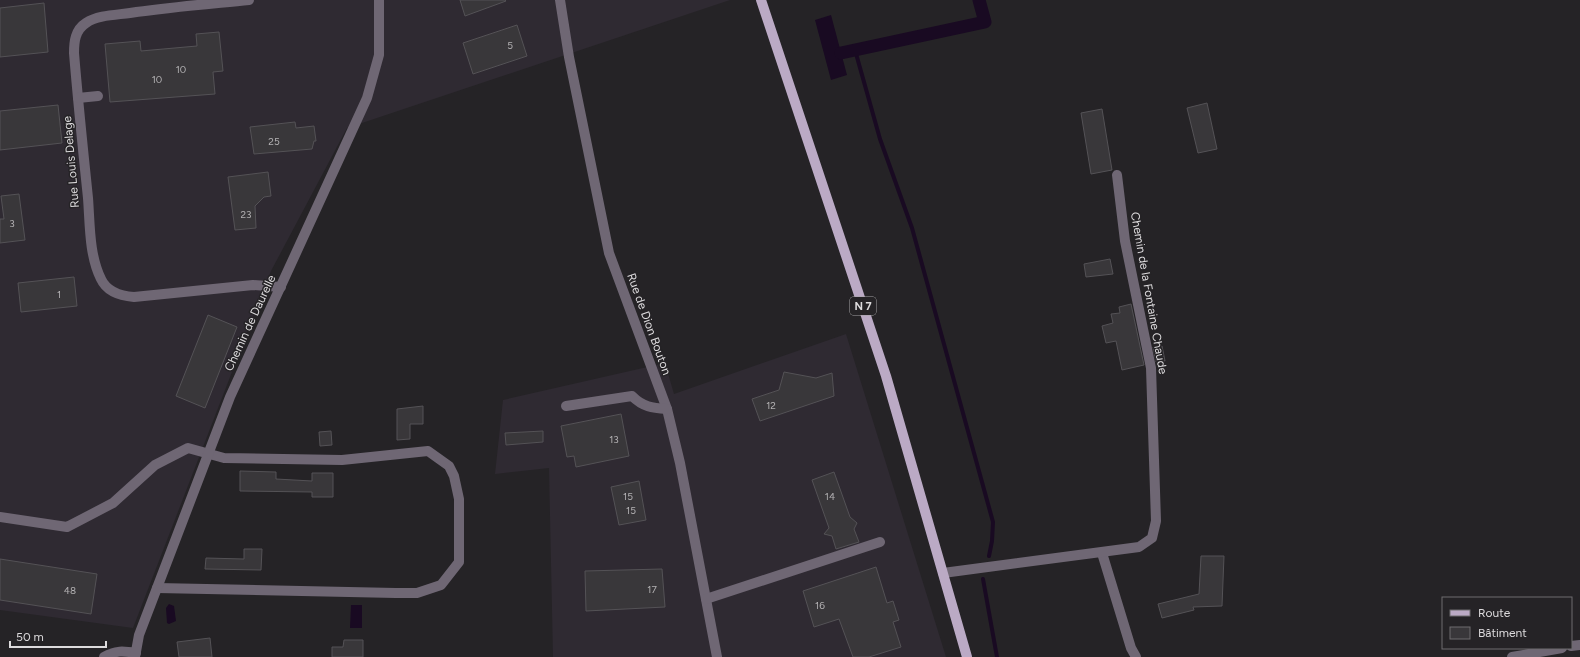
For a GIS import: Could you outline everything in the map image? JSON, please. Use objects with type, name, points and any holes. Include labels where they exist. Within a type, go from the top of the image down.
[{"type":"main road","name":"N 7","points":[[762,0],[886,376],[967,657]]},
{"type":"street","name":"Rue Louis Delage","points":[[249,0],[165,8],[104,16],[85,24],[79,30],[74,40],[78,98],[94,259],[101,280],[110,289],[122,296],[134,297],[253,285],[281,287]]},
{"type":"street","name":"Chemin de Daurelle","points":[[136,655],[139,635],[230,397],[368,98],[379,55],[379,0]]},
{"type":"street","name":"Rue de Dion Bouton","points":[[560,0],[569,57],[610,253],[667,409],[680,463],[717,657]]},
{"type":"street","points":[[78,98],[98,96]]},
{"type":"street","name":"Chemin de la Fontaine Chaude","points":[[943,573],[1102,553],[1139,546],[1152,538],[1156,521],[1151,368],[1125,241],[1117,175]]},
{"type":"street","points":[[566,406],[632,396],[640,404],[651,408],[667,409]]},
{"type":"street","points":[[0,517],[67,527],[113,503],[155,465],[188,448],[208,455],[224,458],[342,460],[428,451],[449,466],[454,476],[459,499],[459,562],[441,585],[417,592],[322,590],[255,591],[157,588]]},
{"type":"street","points":[[706,599],[880,542]]},
{"type":"street","points":[[1102,553],[1131,648],[1136,657]]},
{"type":"street","points":[[1512,657],[1556,649]]},
{"type":"street","points":[[104,657],[110,653],[123,651],[136,655]]},
{"type":"shaded area","points":[[0,0],[730,0],[347,128],[271,271],[133,628],[0,610]]},
{"type":"shaded area","points":[[831,15],[847,75],[831,80],[815,20]]},
{"type":"shaded area","points":[[846,334],[946,657],[553,657],[549,468],[495,474],[503,400],[665,363],[674,394]]},
{"type":"shaded area","points":[[169,604],[174,606],[176,621],[169,624],[167,623],[166,608]]},
{"type":"shaded area","points":[[351,605],[362,605],[362,628],[350,628]]},
{"type":"building","points":[[460,0],[505,0],[506,1],[465,16]]},
{"type":"building","points":[[44,3],[48,52],[0,57],[0,8]]},
{"type":"building","points":[[517,25],[527,56],[473,74],[463,43]]},
{"type":"building","points":[[219,32],[223,71],[213,72],[215,94],[110,102],[105,44],[140,41],[141,51],[197,46],[196,34]]},
{"type":"building","points":[[1207,103],[1217,149],[1198,153],[1187,108]]},
{"type":"building","points":[[58,105],[62,143],[0,150],[0,111]]},
{"type":"building","points":[[1102,109],[1112,170],[1091,174],[1081,113]]},
{"type":"building","points":[[295,122],[296,128],[314,126],[316,141],[314,141],[312,149],[254,154],[250,127]]},
{"type":"building","points":[[268,172],[271,196],[264,197],[255,206],[256,228],[235,230],[228,177]]},
{"type":"building","points":[[19,194],[25,240],[0,243],[0,219],[4,219],[1,196]]},
{"type":"building","points":[[1110,259],[1113,274],[1086,277],[1084,264]]},
{"type":"building","points":[[74,277],[77,306],[21,312],[18,283]]},
{"type":"building","points":[[1131,304],[1144,365],[1122,370],[1116,341],[1106,343],[1102,326],[1113,323],[1111,314],[1120,313],[1119,307]]},
{"type":"building","points":[[208,315],[237,327],[205,408],[176,396]]},
{"type":"building","points":[[1162,346],[1165,361],[1156,362],[1153,347]]},
{"type":"building","points":[[784,372],[816,378],[832,373],[834,396],[760,421],[752,399],[779,390]]},
{"type":"building","points":[[423,406],[423,424],[410,424],[410,439],[397,440],[397,409]]},
{"type":"building","points":[[621,414],[629,456],[576,467],[574,456],[567,457],[561,426]]},
{"type":"building","points":[[331,431],[332,445],[320,446],[319,432]]},
{"type":"building","points":[[543,431],[543,442],[506,445],[505,433]]},
{"type":"building","points":[[240,471],[276,472],[276,479],[312,481],[312,473],[333,473],[333,497],[312,497],[312,492],[240,491]]},
{"type":"building","points":[[834,472],[850,517],[857,523],[854,529],[859,542],[836,549],[832,536],[824,534],[829,528],[812,480]]},
{"type":"building","points":[[639,481],[646,520],[619,525],[611,487]]},
{"type":"building","points":[[244,549],[262,549],[261,570],[205,569],[206,558],[244,559]]},
{"type":"building","points":[[1201,556],[1224,556],[1222,606],[1193,607],[1194,610],[1162,618],[1158,604],[1199,594]]},
{"type":"building","points":[[0,559],[97,574],[91,614],[0,600]]},
{"type":"building","points":[[876,567],[887,603],[893,601],[899,620],[893,622],[901,647],[869,657],[853,657],[839,619],[814,627],[803,591]]},
{"type":"building","points":[[662,569],[665,607],[586,611],[585,571]]},
{"type":"building","points":[[210,638],[212,657],[179,657],[177,642]]},
{"type":"building","points":[[344,640],[363,640],[363,657],[332,657],[332,647],[343,647]]},
{"type":"waterway","points":[[841,53],[985,22],[979,0]]},
{"type":"waterway","points":[[855,50],[880,139],[912,228],[993,522],[992,541],[989,556]]},
{"type":"waterway","points":[[983,579],[997,657]]}]
